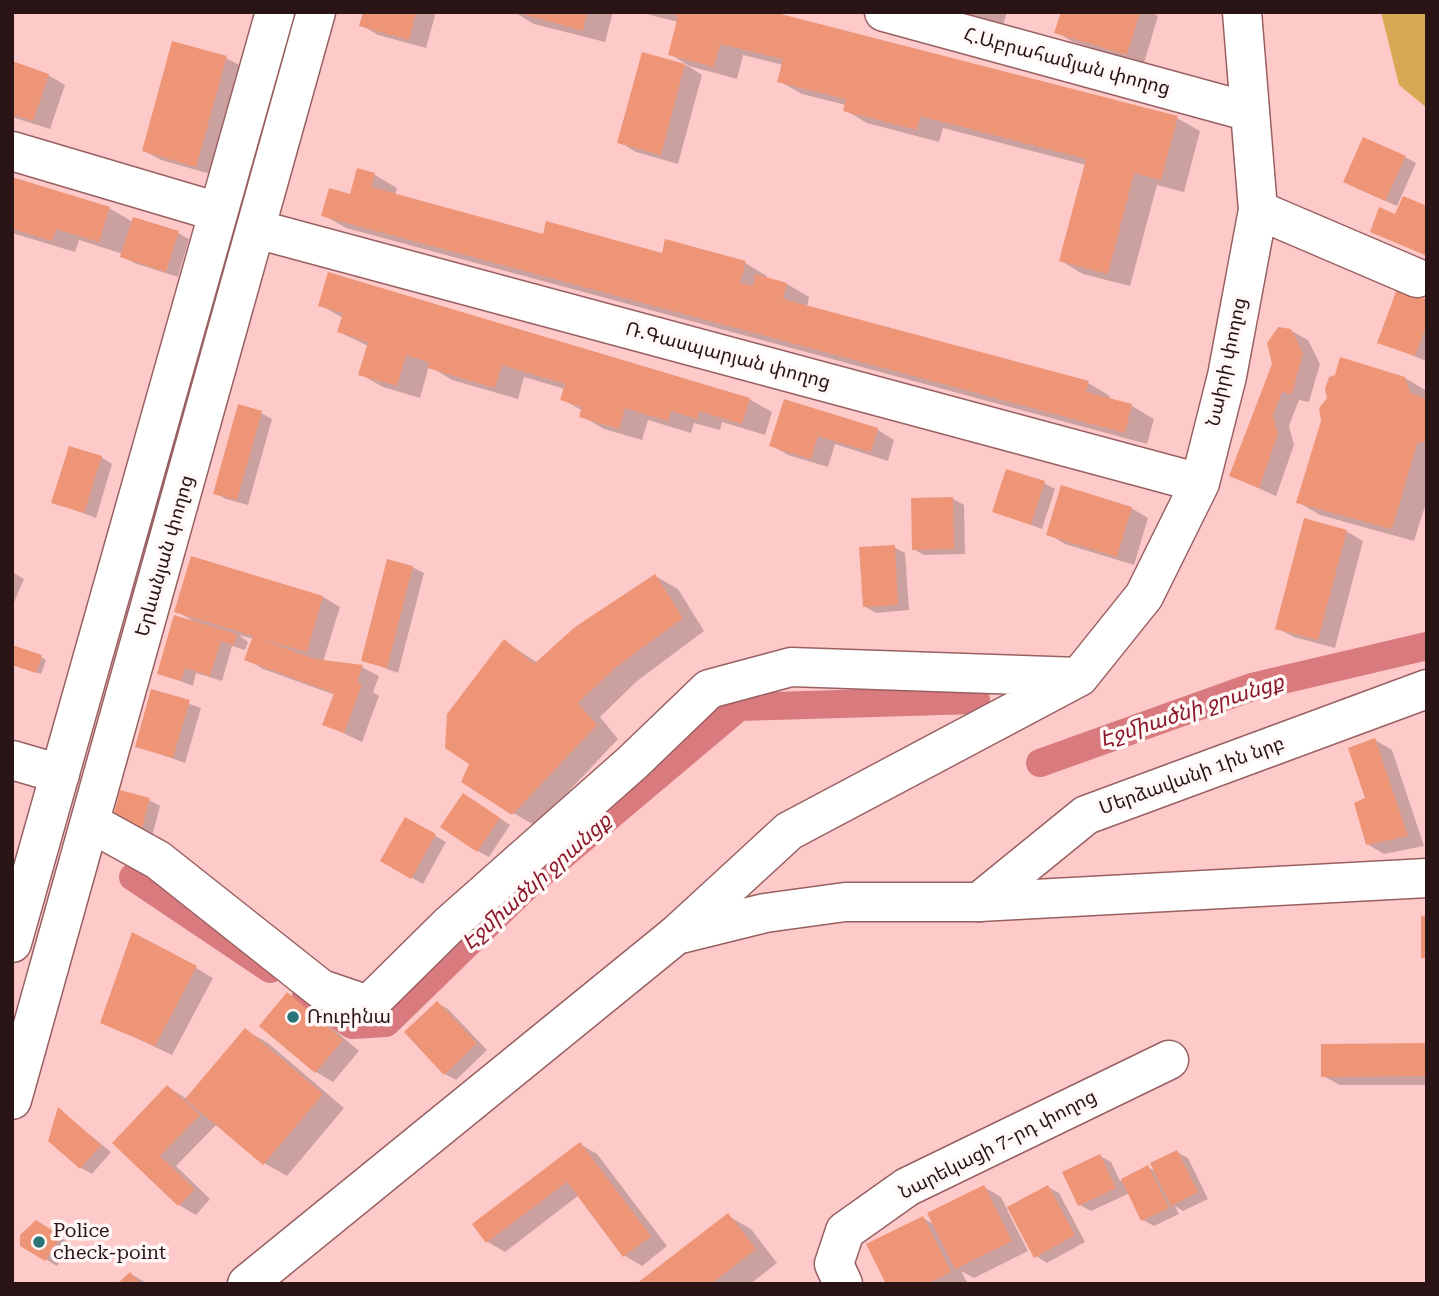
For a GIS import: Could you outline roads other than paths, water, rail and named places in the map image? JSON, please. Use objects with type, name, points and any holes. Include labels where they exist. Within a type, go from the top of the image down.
[{"type":"main road","points":[[12,943],[24,854],[60,774],[275,12]]},
{"type":"main road","name":"Երևանյան փողոց","points":[[12,1100],[26,1016],[91,823],[316,12]]},
{"type":"main road","name":"Հ.Աբրահամյան փողոց","points":[[884,12],[1250,112]]},
{"type":"main road","name":"Նաիրի փողոց","points":[[1079,677],[1144,596],[1200,482],[1227,376],[1258,210],[1242,12]]},
{"type":"main road","points":[[12,151],[218,212]]},
{"type":"main road","points":[[1258,210],[1417,278]]},
{"type":"main road","name":"Ռ.Գասպարյան փողոց","points":[[256,229],[1200,482]]},
{"type":"main road","points":[[91,823],[158,860],[321,989],[368,1005],[450,923],[632,763],[709,689],[791,667],[1079,677]]},
{"type":"main road","points":[[247,1284],[676,935],[789,831],[1079,677]]},
{"type":"main road","name":"Մերձավանի 1ին նրբ","points":[[979,902],[1086,815],[1427,689]]},
{"type":"main road","points":[[12,760],[60,774]]},
{"type":"main road","points":[[676,935],[765,913],[845,902],[979,902],[1427,878]]},
{"type":"main road","name":"Նարեկացի 7-րդ փողոց","points":[[843,1284],[834,1264],[845,1231],[907,1188],[1169,1060]]},
{"type":"waterway","name":"Էջմիածնի ջրանցք","points":[[1040,763],[1252,687],[1427,646]]},
{"type":"waterway","name":"Էջմիածնի ջրանցք","points":[[306,994],[352,1025],[386,1023],[530,883],[739,707],[976,700]]},
{"type":"waterway","name":"Էջմիածնի ջրանցք","points":[[133,877],[270,969]]},
{"type":"place","name":"Ռուբինա","points":[[293,1017]]},
{"type":"place","name":"Police check-point","points":[[39,1242]]}]
